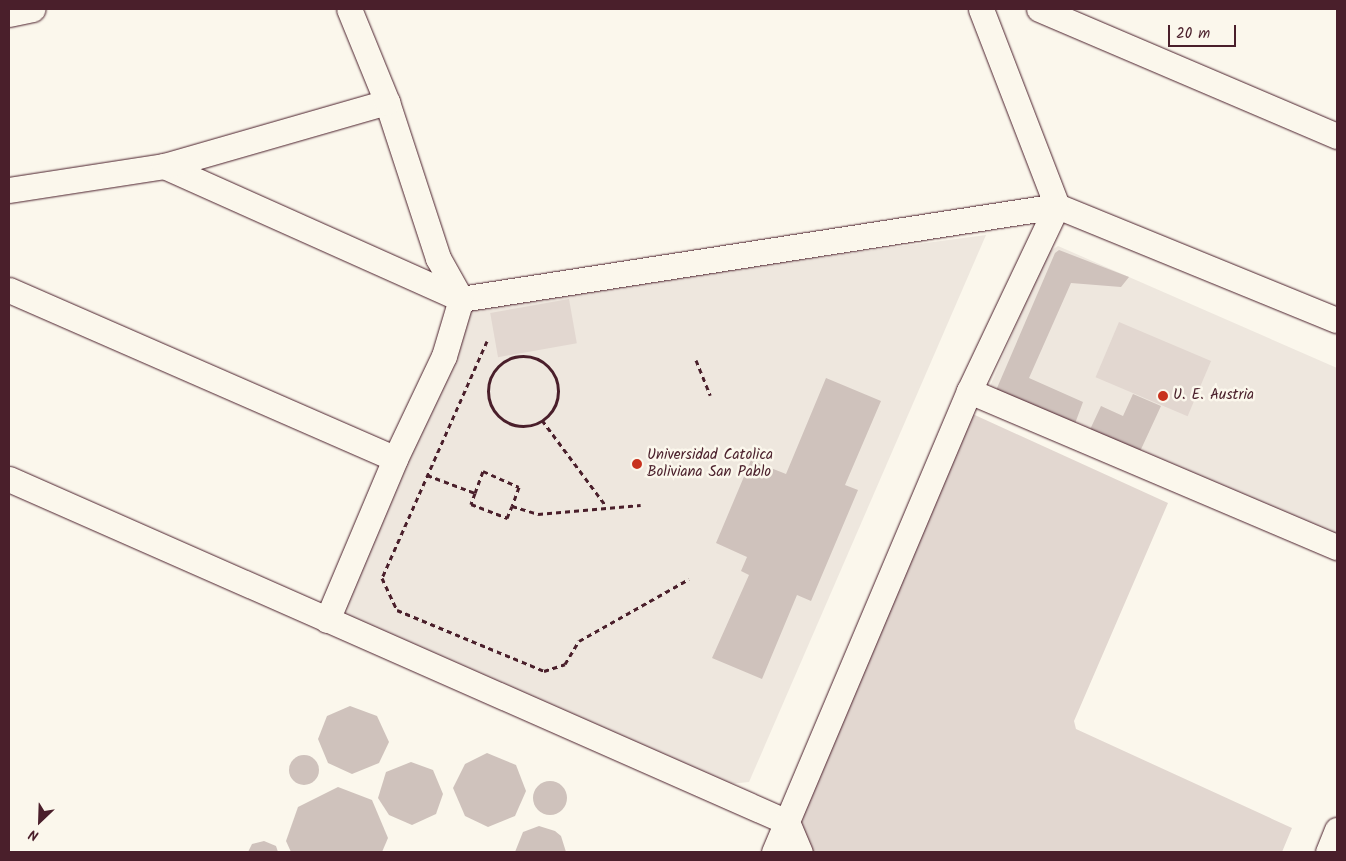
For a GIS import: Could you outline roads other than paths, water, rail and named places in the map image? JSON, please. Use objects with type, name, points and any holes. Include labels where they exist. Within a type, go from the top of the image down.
[{"type":"street","points":[[9,14],[32,9]]},
{"type":"street","points":[[327,620],[395,459],[444,356],[461,299],[438,258],[387,102],[349,9]]},
{"type":"street","points":[[774,852],[969,391],[1057,206],[981,9]]},
{"type":"street","points":[[1039,9],[1337,136]]},
{"type":"street","points":[[9,190],[164,166],[387,102]]},
{"type":"street","points":[[164,166],[461,299],[1057,206],[1337,320]]},
{"type":"street","points":[[9,290],[395,459]]},
{"type":"street","points":[[969,391],[1337,547]]},
{"type":"street","points":[[9,479],[787,822],[800,852]]},
{"type":"street","points":[[1328,852],[1337,830]]},
{"type":"place","name":"U. E. Austria","points":[[1163,396]]},
{"type":"place","name":"Universidad Catolica Boliviana San Pablo","points":[[637,464]]}]
